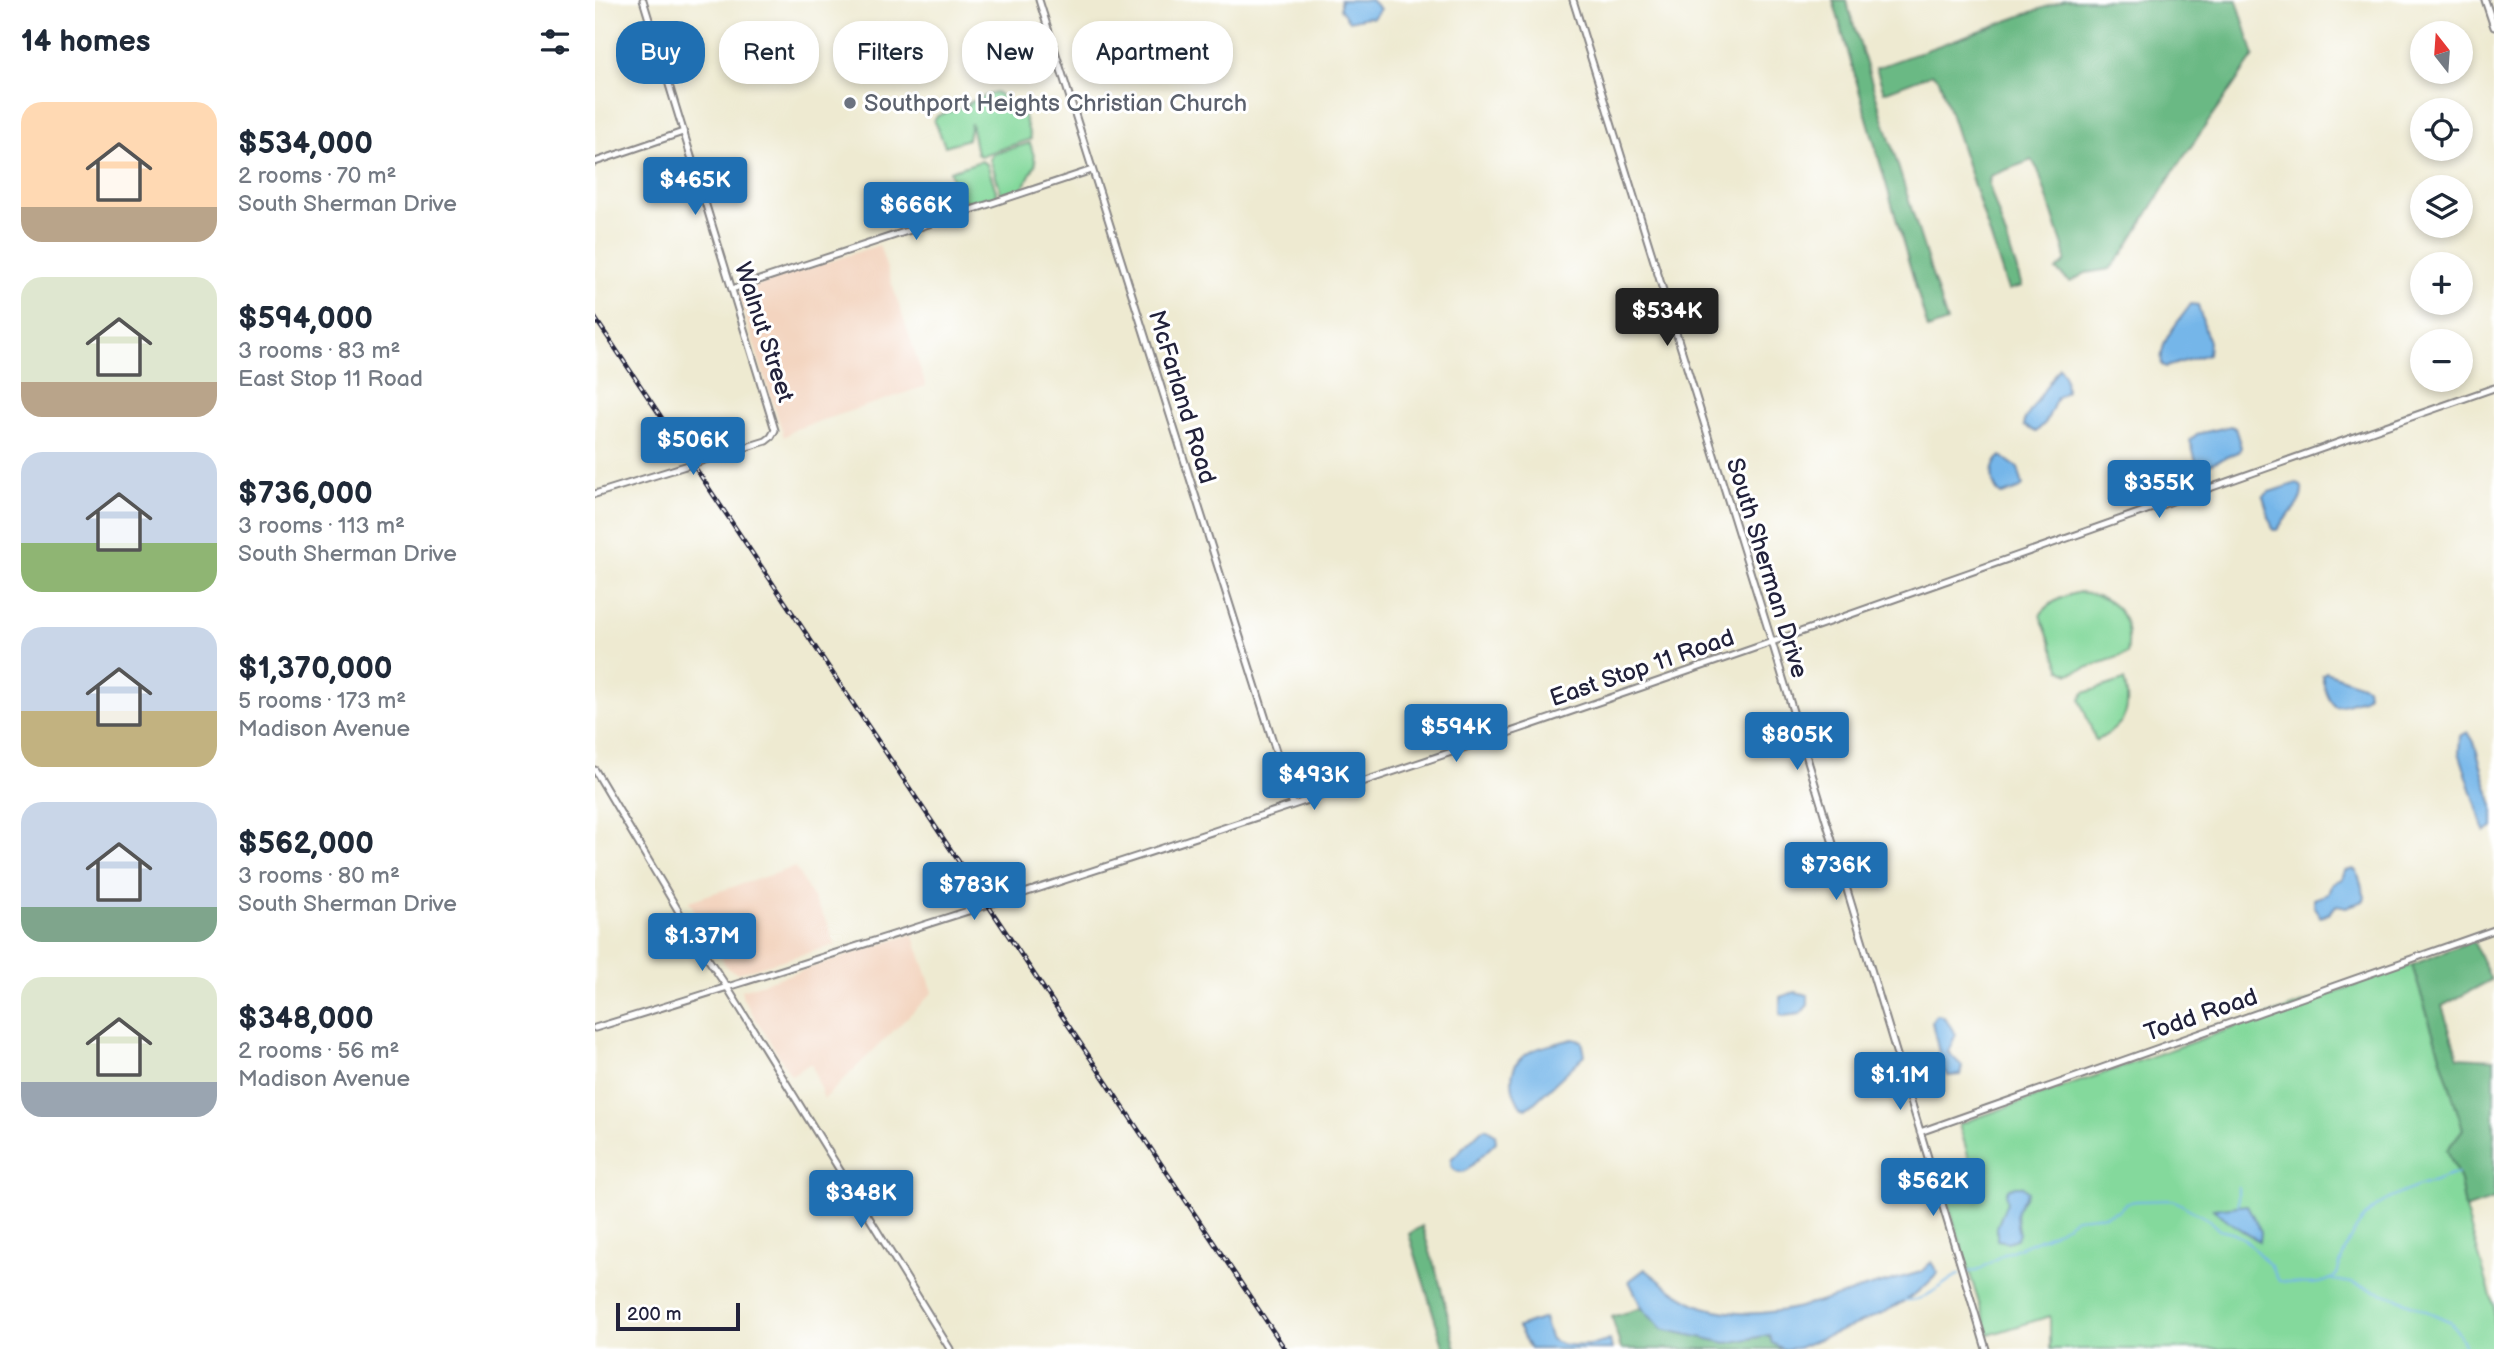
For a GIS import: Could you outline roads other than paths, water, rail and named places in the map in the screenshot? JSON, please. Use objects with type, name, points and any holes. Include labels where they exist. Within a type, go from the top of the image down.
[{"type":"street","name":"Walnut Street","points":[[595,494],[766,441],[773,435],[775,425],[643,0]]},
{"type":"street","name":"McFarland Road","points":[[1039,0],[1293,805]]},
{"type":"street","name":"South Sherman Drive","points":[[1573,0],[1772,642],[1986,1349]]},
{"type":"street","points":[[2485,0],[2494,27]]},
{"type":"street","points":[[595,162],[683,132]]},
{"type":"street","points":[[732,289],[1092,170]]},
{"type":"street","name":"East Stop 11 Road","points":[[595,1028],[1293,805],[1772,642],[2494,388]]},
{"type":"street","points":[[595,770],[698,944],[950,1349]]},
{"type":"street","name":"Todd Road","points":[[1920,1132],[2494,930]]},
{"type":"water","points":[[1340,0],[1371,0],[1380,9],[1373,18],[1349,21],[1340,9]]},
{"type":"water","points":[[2191,304],[2198,305],[2209,342],[2208,354],[2166,367],[2162,365],[2162,356],[2166,340]]},
{"type":"water","points":[[2059,367],[2065,377],[2066,391],[2057,398],[2046,422],[2036,432],[2024,426],[2024,421]]},
{"type":"water","points":[[2231,426],[2235,428],[2241,447],[2239,452],[2202,467],[2196,462],[2190,440],[2197,434]]},
{"type":"water","points":[[2001,456],[2018,468],[2023,485],[2001,495],[1992,476],[1994,465]]},
{"type":"water","points":[[2297,483],[2302,487],[2300,499],[2277,530],[2273,530],[2263,497],[2269,492]]},
{"type":"water","points":[[2326,672],[2367,687],[2368,694],[2363,699],[2336,707],[2325,688],[2322,675]]},
{"type":"water","points":[[2468,732],[2474,742],[2493,806],[2493,828],[2485,832],[2459,752],[2460,736]]},
{"type":"water","points":[[2345,871],[2357,871],[2364,901],[2346,907],[2337,905],[2320,917],[2314,907],[2314,899],[2328,894],[2332,883],[2342,879]]},
{"type":"water","points":[[1795,992],[1808,995],[1808,1005],[1800,1014],[1783,1016],[1780,1014],[1780,997]]},
{"type":"water","points":[[1936,1015],[1943,1016],[1956,1034],[1948,1052],[1962,1066],[1960,1075],[1948,1076],[1943,1070],[1932,1022]]},
{"type":"water","points":[[1573,1039],[1582,1041],[1585,1055],[1532,1105],[1526,1108],[1521,1106],[1512,1083],[1514,1069],[1519,1061],[1534,1050]]},
{"type":"water","points":[[1486,1128],[1495,1134],[1496,1142],[1467,1170],[1454,1170],[1451,1159]]},
{"type":"water","points":[[2022,1186],[2028,1192],[2017,1211],[2019,1234],[2016,1239],[2008,1242],[1997,1240],[1997,1227],[2007,1202],[2006,1194],[2008,1189]]},
{"type":"water","points":[[2247,1205],[2261,1232],[2260,1241],[2213,1209]]},
{"type":"water","points":[[1931,1262],[1938,1273],[1925,1286],[1892,1308],[1798,1348],[1783,1349],[1772,1343],[1769,1335],[1727,1343],[1662,1329],[1642,1308],[1629,1281],[1645,1269],[1681,1296],[1704,1307],[1725,1312],[1767,1313],[1828,1300],[1921,1272]]},
{"type":"water","points":[[1544,1318],[1551,1339],[1556,1342],[1579,1345],[1610,1340],[1612,1349],[1530,1349],[1518,1327]]},
{"type":"waterway","points":[[1965,1272],[1977,1271],[2002,1255],[2056,1232],[2076,1218],[2106,1215],[2119,1210],[2126,1203],[2136,1201],[2173,1200],[2209,1220],[2219,1230],[2243,1238],[2271,1266],[2279,1281],[2302,1284],[2325,1282],[2337,1274],[2355,1230],[2380,1204],[2457,1173]]},
{"type":"waterway","points":[[2238,1186],[2238,1205]]},
{"type":"waterway","points":[[1904,1300],[1926,1295],[1960,1274]]},
{"type":"waterway","points":[[2333,1280],[2352,1283],[2399,1299],[2449,1321],[2466,1349]]},
{"type":"railway","points":[[595,318],[1285,1349]]},
{"type":"place","name":"Southport Heights Christian Church","points":[[850,103]]}]
